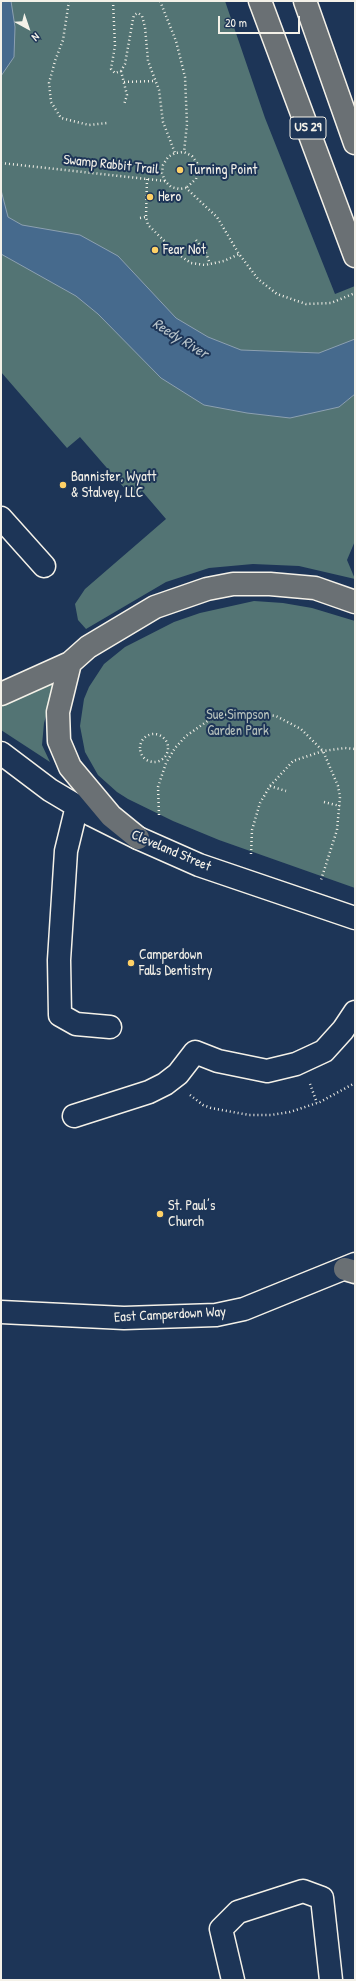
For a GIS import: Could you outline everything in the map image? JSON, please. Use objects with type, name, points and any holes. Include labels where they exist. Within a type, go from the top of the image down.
[{"type":"main road","name":"US 29","points":[[260,1],[355,256]]},
{"type":"main road","name":"US 29","points":[[305,1],[355,143]]},
{"type":"main road","points":[[1,694],[70,663],[88,647],[155,607],[207,589],[233,584],[270,584],[315,588],[355,602]]},
{"type":"main road","points":[[70,663],[58,712],[59,741],[70,767],[111,816],[138,838]]},
{"type":"street","points":[[1,518],[44,566]]},
{"type":"street","name":"Cleveland Street","points":[[4,762],[78,806],[138,838],[199,865],[355,918]]},
{"type":"street","points":[[78,806],[66,851],[59,960],[60,1015],[76,1024],[110,1027]]},
{"type":"street","points":[[74,1116],[149,1092],[165,1084],[178,1074],[195,1052],[218,1061],[267,1071],[296,1064],[324,1051],[343,1030],[355,1012]]},
{"type":"street","name":"East Camperdown Way","points":[[1,1312],[124,1318],[216,1315],[244,1309],[352,1269]]},
{"type":"street","points":[[233,1980],[221,1929],[238,1912],[303,1891],[322,1898],[331,1980]]},
{"type":"path","points":[[69,1],[63,40],[54,61],[49,83],[51,102],[61,118],[89,124],[107,123]]},
{"type":"path","points":[[113,1],[115,46],[111,69],[115,73],[121,71],[125,64],[134,15],[138,13],[142,16],[145,26],[148,62],[159,90],[164,122],[175,153]]},
{"type":"path","points":[[160,1],[176,41],[185,77],[187,124],[184,152]]},
{"type":"path","points":[[121,71],[127,95],[124,105]]},
{"type":"path","points":[[124,82],[155,81]]},
{"type":"path","points":[[165,181],[162,173],[163,164],[168,157],[175,153],[184,152],[192,156],[197,163],[198,172],[196,179],[186,188]]},
{"type":"path","name":"Swamp Rabbit Trail","points":[[1,163],[165,181],[171,187],[179,189],[186,188],[217,217],[238,254],[258,279],[277,294],[306,304],[331,303],[355,293]]},
{"type":"path","points":[[147,180],[146,217],[148,225],[179,255],[191,263],[210,264],[224,261],[238,254]]},
{"type":"path","points":[[140,218],[146,217]]},
{"type":"path","points":[[196,240],[206,253],[210,264]]},
{"type":"path","points":[[159,815],[158,787],[170,756],[186,736],[203,724],[225,715],[245,712],[276,716],[302,729],[323,751],[338,786],[340,806],[337,830],[321,880]]},
{"type":"path","points":[[167,753],[159,762],[151,763],[144,759],[139,752],[140,744],[144,737],[152,734],[160,735],[167,743],[167,753],[170,756]]},
{"type":"path","points":[[251,854],[252,830],[260,803],[270,786],[293,761],[323,751],[345,748],[355,749]]},
{"type":"path","points":[[270,786],[286,791]]},
{"type":"path","points":[[324,802],[340,806]]},
{"type":"path","points":[[309,1083],[317,1103]]},
{"type":"path","points":[[187,1092],[203,1105],[211,1108],[249,1115],[271,1115],[290,1112],[317,1103],[335,1095],[355,1083]]},
{"type":"green space","points":[[1,1],[225,1],[265,118],[335,294],[355,286],[355,390],[339,407],[355,394],[355,541],[347,560],[355,579],[299,566],[253,564],[209,568],[166,582],[86,629],[78,620],[75,604],[85,589],[166,519],[142,491],[133,498],[80,437],[67,448],[1,372]]},
{"type":"green space","name":"Sue Simpson Garden Park","points":[[254,601],[283,603],[312,608],[355,621],[355,888],[219,840],[173,821],[128,799],[117,792],[98,775],[85,752],[80,726],[84,699],[89,687],[104,664],[125,647],[174,622],[200,613]]},
{"type":"green space","points":[[57,680],[44,723],[42,745],[50,762],[1,730],[1,706],[35,692]]},
{"type":"water","points":[[1,1],[11,1],[15,27],[14,57],[1,76]]},
{"type":"water","name":"Reedy River","points":[[1,190],[8,217],[22,225],[80,235],[118,256],[176,318],[208,337],[241,350],[319,353],[355,339],[355,394],[339,407],[290,418],[247,413],[204,405],[161,378],[98,314],[76,296],[1,254]]},
{"type":"place","name":"Turning Point","points":[[180,170]]},
{"type":"place","name":"Hero","points":[[150,197]]},
{"type":"place","name":"Fear Not","points":[[155,250]]},
{"type":"place","name":"Bannister, Wyatt & Stalvey, LLC","points":[[63,485]]},
{"type":"place","name":"Camperdown Falls Dentistry","points":[[131,963]]},
{"type":"place","name":"St. Paul’s Church","points":[[160,1214]]}]
